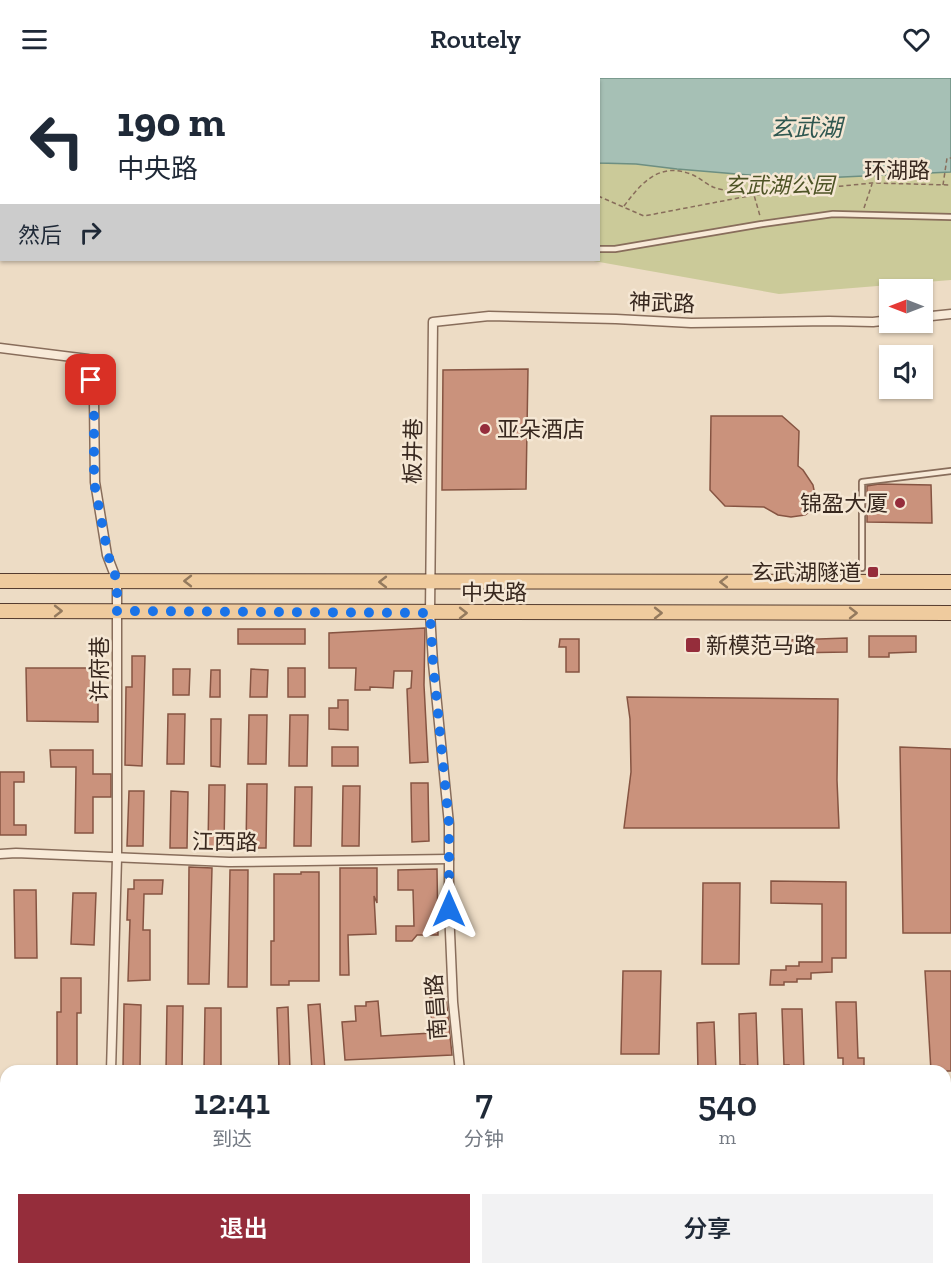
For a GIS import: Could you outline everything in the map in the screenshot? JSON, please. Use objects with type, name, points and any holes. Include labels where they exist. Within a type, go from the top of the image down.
[{"type":"main road","name":"中央路","points":[[0,581],[951,582]]},
{"type":"main road","name":"中央路","points":[[0,611],[951,613]]},
{"type":"street","points":[[933,315],[951,314]]},
{"type":"street","name":"神武路","points":[[433,322],[489,316],[604,318],[691,323],[879,321]]},
{"type":"street","name":"板井巷","points":[[430,582],[433,322]]},
{"type":"street","name":"许府巷","points":[[0,348],[88,359],[94,401],[94,482],[108,555],[117,581],[117,858],[111,1065]]},
{"type":"street","name":"南昌路","points":[[430,582],[433,663],[449,824],[449,909],[453,1002],[459,1065]]},
{"type":"street","name":"江西路","points":[[0,854],[230,862],[449,859]]},
{"type":"lane","points":[[600,249],[615,249],[833,214],[951,217]]},
{"type":"lane","points":[[862,568],[862,482],[951,471]]},
{"type":"path","points":[[943,186],[947,158],[951,158]]},
{"type":"path","points":[[623,207],[638,187],[659,173],[677,169],[696,176],[712,187],[754,195],[762,224]]},
{"type":"path","points":[[862,214],[872,183]]},
{"type":"path","name":"环湖路","points":[[600,197],[644,216],[754,195],[872,183],[951,185]]},
{"type":"green space","name":"玄武湖公园","points":[[600,78],[951,78],[951,280],[879,279],[879,286],[779,294],[594,261],[600,261]]},
{"type":"water","name":"玄武湖","points":[[600,78],[951,78],[951,172],[799,179],[636,164],[600,163]]},
{"type":"building","name":"亚朵酒店","points":[[528,369],[526,489],[442,490],[443,370]]},
{"type":"building","points":[[711,416],[782,416],[799,431],[798,466],[813,485],[816,500],[812,510],[805,515],[791,517],[778,515],[764,507],[725,506],[710,490]]},
{"type":"building","name":"锦盈大厦","points":[[879,484],[931,485],[932,523],[867,522],[867,486]]},
{"type":"building","points":[[425,628],[424,685],[428,762],[410,763],[407,689],[411,688],[412,671],[394,671],[393,688],[370,687],[370,690],[355,690],[356,668],[329,668],[329,633]]},
{"type":"building","points":[[238,629],[305,629],[305,644],[238,644]]},
{"type":"building","points":[[869,636],[916,636],[916,652],[889,653],[889,657],[869,657]]},
{"type":"building","points":[[847,638],[847,652],[790,653],[790,640]]},
{"type":"building","points":[[560,639],[579,639],[579,672],[566,672],[566,647],[559,647]]},
{"type":"building","points":[[132,656],[145,656],[142,766],[125,765],[126,687],[132,687]]},
{"type":"building","points":[[26,668],[98,668],[98,722],[27,721]]},
{"type":"building","points":[[288,668],[305,668],[305,697],[288,697]]},
{"type":"building","points":[[173,669],[190,669],[189,695],[173,695]]},
{"type":"building","points":[[251,669],[268,670],[267,697],[250,697]]},
{"type":"building","points":[[211,670],[220,670],[220,697],[210,697]]},
{"type":"building","points":[[627,697],[838,699],[839,828],[624,828],[631,772],[630,719]]},
{"type":"building","points":[[338,700],[348,700],[348,730],[329,729],[329,708],[338,708]]},
{"type":"building","points":[[168,714],[185,714],[184,764],[167,764]]},
{"type":"building","points":[[249,715],[267,715],[266,764],[248,764]]},
{"type":"building","points":[[290,715],[308,715],[307,766],[289,766]]},
{"type":"building","points":[[211,719],[221,719],[220,767],[211,766]]},
{"type":"building","points":[[332,747],[358,747],[358,766],[332,766]]},
{"type":"building","points":[[900,747],[951,749],[951,933],[903,933]]},
{"type":"building","points":[[50,750],[93,750],[93,774],[111,774],[111,797],[93,797],[93,833],[75,833],[76,767],[51,767]]},
{"type":"building","points":[[0,772],[24,772],[24,782],[14,782],[14,825],[26,825],[26,835],[0,835]]},
{"type":"building","points":[[411,783],[428,783],[429,841],[412,842]]},
{"type":"building","points":[[247,784],[267,784],[266,848],[246,848]]},
{"type":"building","points":[[209,785],[225,785],[224,847],[208,847]]},
{"type":"building","points":[[343,786],[360,786],[359,846],[342,846]]},
{"type":"building","points":[[295,787],[312,787],[311,846],[294,846]]},
{"type":"building","points":[[129,791],[144,791],[143,846],[127,846]]},
{"type":"building","points":[[171,791],[188,792],[187,848],[170,848]]},
{"type":"building","points":[[189,867],[212,868],[209,984],[188,984]]},
{"type":"building","points":[[340,868],[377,868],[377,903],[374,896],[376,934],[348,935],[349,975],[340,975]]},
{"type":"building","points":[[437,869],[438,935],[417,935],[412,941],[396,941],[396,926],[414,926],[413,890],[398,890],[398,870]]},
{"type":"building","points":[[230,870],[248,870],[247,987],[228,987]]},
{"type":"building","points":[[301,872],[319,872],[319,981],[289,981],[289,985],[271,985],[271,941],[274,941],[274,874],[301,874]]},
{"type":"building","points":[[134,880],[163,880],[162,894],[144,894],[143,930],[150,930],[150,980],[128,981],[130,920],[127,920],[128,889],[134,889]]},
{"type":"building","points":[[771,881],[846,882],[846,958],[832,958],[832,972],[811,973],[811,979],[797,979],[797,982],[784,982],[784,985],[770,985],[771,970],[786,970],[786,966],[799,966],[799,962],[822,962],[822,904],[771,903]]},
{"type":"building","points":[[703,883],[740,883],[739,964],[702,964]]},
{"type":"building","points":[[14,890],[36,890],[37,958],[15,958]]},
{"type":"building","points":[[73,893],[96,893],[94,945],[71,944]]},
{"type":"building","points":[[623,971],[661,971],[659,1054],[621,1054]]},
{"type":"building","points":[[925,971],[951,971],[951,1065],[931,1065]]},
{"type":"building","points":[[61,978],[81,978],[81,1013],[77,1013],[77,1065],[57,1065],[57,1012],[61,1012]]},
{"type":"building","points":[[446,997],[452,1055],[345,1060],[342,1022],[356,1021],[355,1006],[366,1006],[366,1002],[378,1001],[381,1036],[432,1033],[430,998]]},
{"type":"building","points":[[836,1002],[856,1002],[858,1058],[864,1058],[864,1065],[843,1065],[843,1058],[838,1058]]},
{"type":"building","points":[[124,1004],[141,1005],[140,1065],[123,1065]]},
{"type":"building","points":[[320,1004],[325,1065],[312,1065],[308,1005]]},
{"type":"building","points":[[167,1006],[183,1006],[182,1065],[166,1065]]},
{"type":"building","points":[[288,1007],[290,1065],[279,1065],[277,1008]]},
{"type":"building","points":[[205,1008],[221,1008],[221,1065],[204,1065]]},
{"type":"building","points":[[782,1009],[802,1009],[804,1065],[784,1065]]},
{"type":"building","points":[[756,1013],[758,1065],[740,1065],[739,1014]]},
{"type":"building","points":[[714,1022],[716,1065],[698,1065],[697,1023]]},
{"type":"place","name":"亚朵酒店","points":[[485,429]]},
{"type":"place","name":"锦盈大厦","points":[[900,503]]},
{"type":"place","name":"玄武湖隧道","points":[[873,572]]},
{"type":"place","name":"新模范马路","points":[[693,645]]},
{"type":"route","points":[[91,380],[94,401],[94,482],[108,555],[117,581],[117,611],[430,613],[449,824],[449,909]]}]
